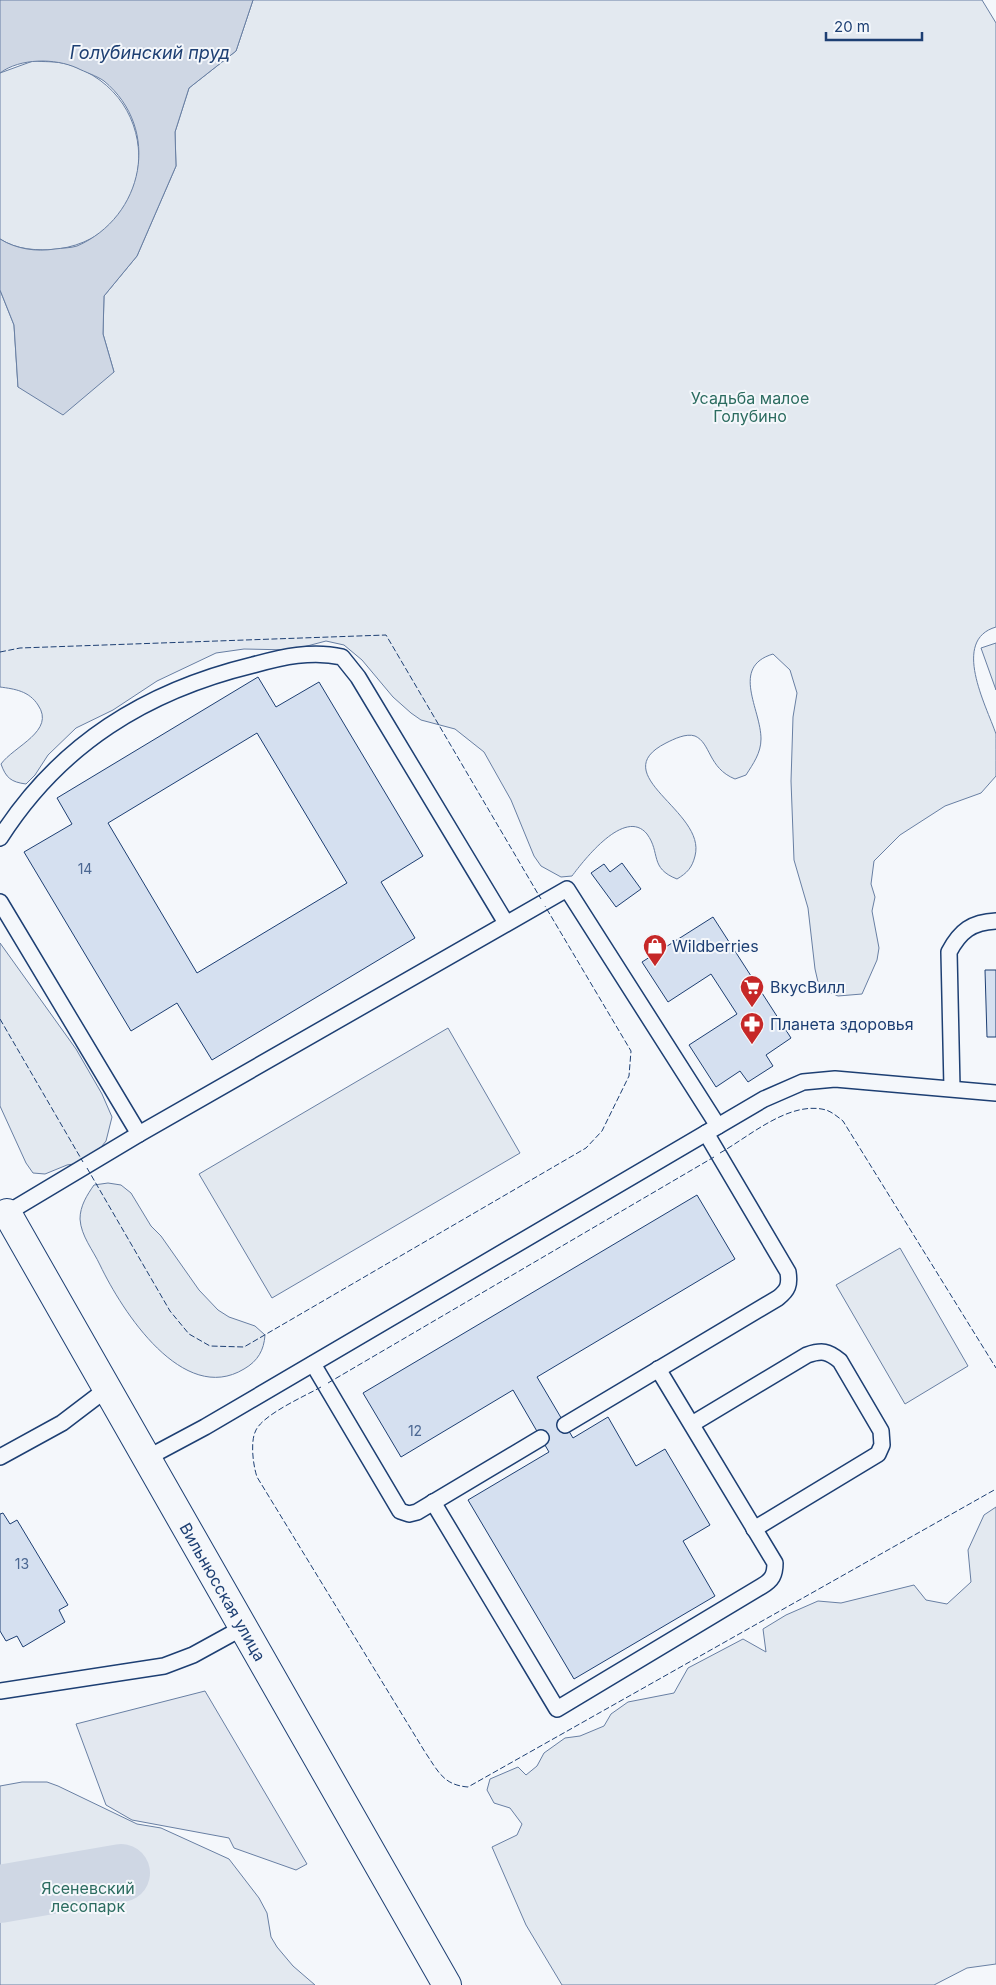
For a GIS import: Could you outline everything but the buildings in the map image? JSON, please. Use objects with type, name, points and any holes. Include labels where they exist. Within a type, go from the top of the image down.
[{"type":"street","name":"Вильнюсская улица","points":[[2,1211],[108,1388],[447,1985]]},
{"type":"lane","points":[[0,838],[15,814],[50,774],[89,739],[133,709],[181,686],[231,670],[273,660],[322,652],[342,657],[358,677],[506,923]]},
{"type":"lane","points":[[2,1211],[567,889],[712,1130],[788,1272],[790,1282],[787,1290],[778,1298],[565,1425]]},
{"type":"lane","points":[[0,902],[139,1134]]},
{"type":"lane","points":[[952,1088],[949,952],[956,939],[967,929],[980,922],[996,921]]},
{"type":"lane","points":[[147,1458],[313,1364],[764,1099],[803,1082],[835,1079],[996,1093]]},
{"type":"lane","points":[[692,1424],[807,1355],[820,1350],[830,1352],[840,1361],[881,1431],[882,1445],[878,1454],[754,1529]]},
{"type":"lane","points":[[313,1364],[400,1511],[409,1514],[417,1512],[541,1438]]},
{"type":"lane","points":[[433,1502],[557,1709],[772,1580],[775,1571],[775,1563],[658,1369]]},
{"type":"lane","points":[[0,1457],[62,1423],[108,1388]]},
{"type":"lane","points":[[0,1691],[164,1666],[193,1656],[244,1627]]},
{"type":"green space","name":"Усадьба малое Голубино","points":[[253,0],[982,0],[996,23],[996,627],[983,634],[976,645],[974,659],[975,674],[996,734],[996,776],[981,793],[945,806],[900,835],[874,861],[871,884],[875,897],[872,911],[879,948],[877,960],[862,994],[838,996],[827,991],[818,982],[808,908],[794,860],[791,781],[793,717],[797,693],[790,670],[773,654],[760,660],[753,669],[750,679],[760,727],[761,744],[758,754],[746,775],[735,779],[726,774],[720,769],[700,739],[691,735],[669,741],[650,755],[646,768],[651,781],[687,824],[695,840],[695,856],[691,867],[677,879],[662,870],[651,841],[647,834],[638,827],[628,827],[617,831],[606,839],[572,876],[561,877],[541,866],[534,856],[511,800],[484,752],[455,729],[421,720],[411,713],[393,697],[362,660],[344,645],[326,641],[292,650],[244,649],[216,653],[157,681],[113,710],[76,728],[48,755],[35,775],[26,784],[16,782],[5,773],[1,764],[38,730],[42,723],[42,714],[34,700],[26,694],[0,687],[0,290],[14,325],[18,387],[114,372],[103,334],[104,296],[137,256],[176,166],[175,132],[189,88],[236,51]]},
{"type":"green space","points":[[33,61],[67,64],[100,80],[123,104],[136,132],[139,163],[132,192],[116,219],[92,238],[58,249],[28,249],[0,239],[0,73]]},
{"type":"green space","points":[[996,643],[996,690],[981,648]]},
{"type":"green space","points":[[0,943],[76,1049],[102,1094],[112,1117],[106,1141],[98,1151],[80,1163],[67,1165],[45,1174],[33,1173],[26,1163],[0,1106]]},
{"type":"green space","points":[[448,1028],[520,1153],[272,1298],[199,1174]]},
{"type":"green space","points":[[108,1183],[121,1185],[131,1193],[151,1226],[161,1236],[199,1290],[218,1310],[229,1317],[255,1326],[265,1335],[259,1355],[249,1366],[221,1377],[199,1375],[177,1364],[157,1348],[139,1328],[110,1284],[85,1237],[81,1225],[81,1210],[94,1185]]},
{"type":"green space","points":[[900,1248],[968,1366],[905,1404],[836,1285]]},
{"type":"green space","points":[[996,1507],[996,1964],[967,1968],[934,1985],[562,1985],[526,1925],[492,1847],[517,1835],[522,1824],[510,1808],[494,1803],[487,1790],[490,1779],[518,1767],[526,1775],[537,1766],[544,1753],[565,1738],[580,1736],[604,1726],[611,1714],[628,1702],[674,1693],[688,1668],[743,1639],[766,1652],[763,1629],[786,1615],[818,1601],[841,1603],[914,1585],[926,1600],[947,1604],[971,1582],[968,1550],[984,1515]]},
{"type":"green space","name":"Ясеневский лесопарк","points":[[22,1782],[47,1782],[58,1786],[137,1824],[161,1828],[229,1859],[259,1898],[267,1913],[271,1937],[277,1947],[293,1966],[315,1985],[0,1985],[0,1786]]},
{"type":"shaded area","points":[[205,1691],[307,1864],[296,1870],[234,1848],[229,1838],[132,1820],[106,1805],[76,1724]]},
{"type":"water","name":"Голубинский пруд","points":[[0,0],[253,0],[236,51],[189,88],[175,132],[176,166],[137,256],[104,296],[103,334],[114,372],[63,415],[18,387],[14,325],[0,290],[0,239],[19,247],[33,250],[48,250],[77,246],[100,233],[118,215],[130,194],[137,171],[139,147],[134,123],[122,101],[98,77],[68,65],[48,61],[17,64],[0,73]]},
{"type":"waterway","points":[[0,1894],[121,1873]]},
{"type":"fence","points":[[0,652],[20,648],[386,635],[541,899]]},
{"type":"fence","points":[[87,1168],[170,1311],[189,1334],[210,1346],[244,1347],[586,1148],[602,1131],[629,1076],[631,1051],[545,906]]},
{"type":"fence","points":[[0,1019],[83,1162]]},
{"type":"fence","points":[[720,1153],[771,1121],[798,1110],[812,1108],[833,1113],[843,1121],[996,1368]]},
{"type":"fence","points":[[328,1383],[714,1157]]},
{"type":"fence","points":[[321,1387],[276,1412],[260,1424],[253,1440],[254,1466],[257,1477],[425,1752],[442,1776],[460,1786],[468,1787],[996,1489]]},
{"type":"place","name":"Wildberries","points":[[655,967]]},
{"type":"place","name":"ВкусВилл","points":[[752,1008]]},
{"type":"place","name":"Планета здоровья","points":[[752,1045]]}]
